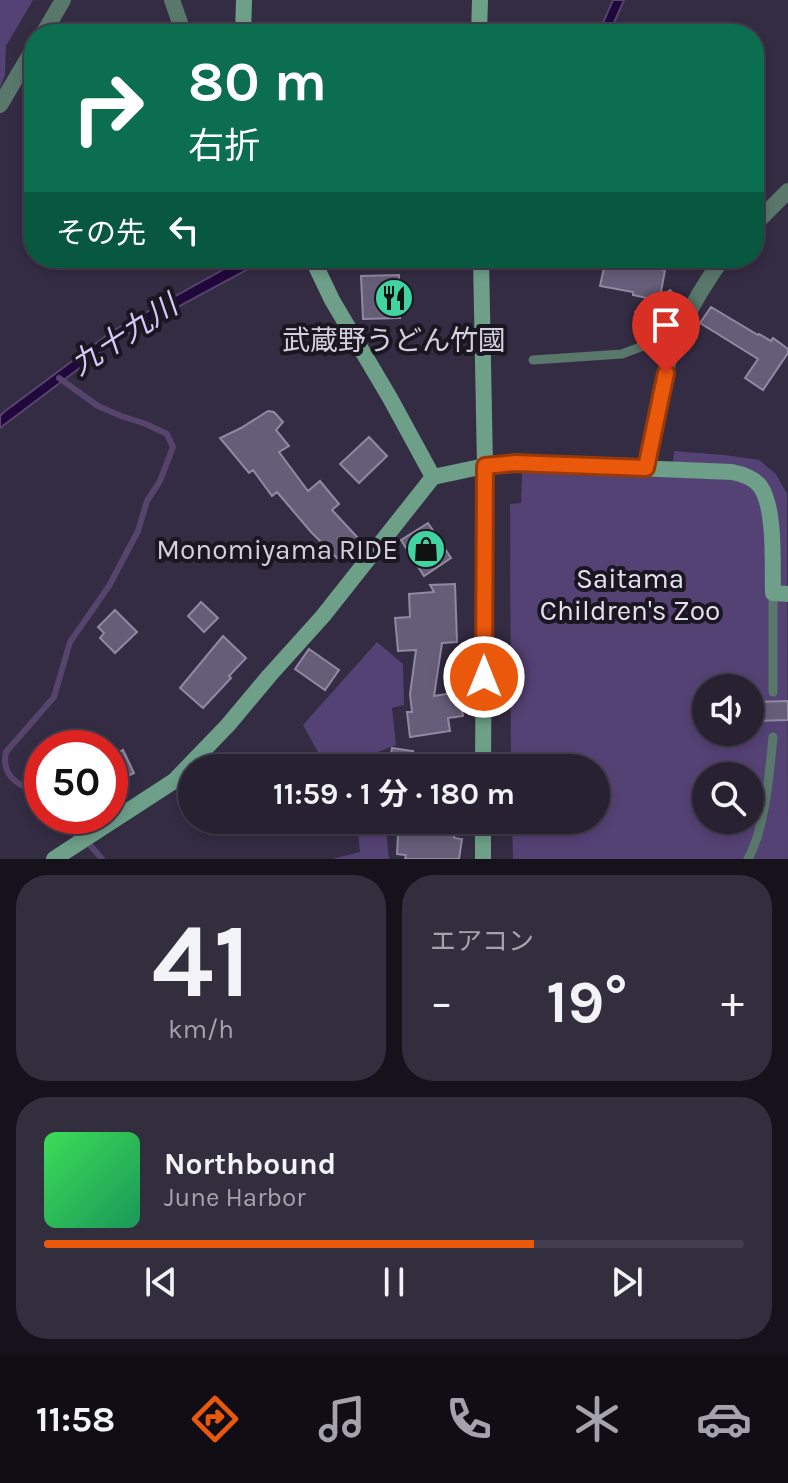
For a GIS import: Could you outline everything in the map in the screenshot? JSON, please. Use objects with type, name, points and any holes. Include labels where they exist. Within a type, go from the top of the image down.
[{"type":"street","points":[[49,24],[63,0]]},
{"type":"street","points":[[172,0],[180,24]]},
{"type":"street","points":[[243,24],[244,0]]},
{"type":"street","points":[[479,24],[480,0]]},
{"type":"street","points":[[0,105],[24,65]]},
{"type":"street","points":[[764,215],[788,191]]},
{"type":"street","points":[[317,268],[433,477]]},
{"type":"street","points":[[481,268],[485,466],[483,754]]},
{"type":"street","points":[[646,468],[671,354],[686,316],[716,268]]},
{"type":"street","points":[[54,859],[174,781],[228,725],[323,616],[433,477],[515,463],[732,472],[748,476],[759,485],[769,507],[780,594]]},
{"type":"street","points":[[483,834],[483,859]]},
{"type":"lane","points":[[533,360],[622,354],[680,332]]},
{"type":"lane","points":[[773,692],[780,594]]},
{"type":"lane","points":[[748,859],[760,826],[773,737]]},
{"type":"green space","points":[[0,0],[33,0],[6,46],[5,75],[0,88]]},
{"type":"green space","name":"Saitama Children's Zoo","points":[[674,451],[759,460],[776,474],[787,494],[788,859],[513,859],[512,834],[610,834],[610,754],[511,754],[510,504],[521,503],[522,472],[672,474]]},
{"type":"green space","points":[[377,642],[403,664],[404,705],[392,708],[396,745],[372,754],[319,754],[303,725]]},
{"type":"green space","points":[[358,834],[386,834],[389,859],[332,859],[360,852]]},
{"type":"water","points":[[613,0],[624,0],[613,24],[602,24]]},
{"type":"water","name":"九十九川","points":[[226,268],[250,268],[118,339],[0,428],[0,416],[4,412],[111,332]]},
{"type":"building","points":[[604,268],[655,268],[665,270],[660,297],[670,290],[672,292],[644,326],[635,312],[655,300],[600,286]]},
{"type":"building","points":[[399,275],[400,318],[363,319],[361,276]]},
{"type":"building","points":[[711,307],[758,335],[771,341],[773,338],[788,349],[763,390],[745,378],[758,359],[700,323]]},
{"type":"building","points":[[268,411],[274,412],[283,422],[276,430],[289,446],[279,452],[308,491],[320,481],[339,504],[332,510],[358,538],[337,558],[277,492],[272,496],[253,470],[249,473],[220,438]]},
{"type":"building","points":[[369,437],[387,456],[359,483],[340,464]]},
{"type":"building","name":"Monomiyama RIDE","points":[[428,523],[451,558],[424,576],[401,540]]},
{"type":"building","points":[[455,584],[457,642],[442,643],[434,696],[459,692],[463,716],[448,718],[450,731],[410,737],[407,712],[412,712],[410,694],[416,650],[398,651],[395,618],[410,617],[409,594],[434,592],[430,585]]},
{"type":"building","points":[[201,602],[218,618],[204,632],[188,616]]},
{"type":"building","points":[[115,610],[137,632],[115,653],[100,638],[104,633],[98,627]]},
{"type":"building","points":[[223,636],[246,658],[203,708],[180,688]]},
{"type":"building","points":[[309,649],[339,670],[325,690],[295,669]]},
{"type":"building","points":[[788,701],[788,720],[764,721],[764,702]]},
{"type":"building","points":[[392,748],[413,751],[413,754],[391,754]]},
{"type":"building","points":[[128,760],[134,773],[128,776]]},
{"type":"building","points":[[388,834],[455,834],[454,838],[462,839],[459,859],[405,859],[406,855],[397,854],[398,835]]},
{"type":"waterway","name":"九十九川","points":[[25,730],[54,697],[70,642],[109,586],[138,531],[147,501],[160,481],[173,447],[167,434],[98,406],[59,378]]},
{"type":"waterway","points":[[24,731],[6,752],[5,761],[10,775],[24,787]]},
{"type":"waterway","points":[[80,834],[102,859]]},
{"type":"place","name":"武蔵野うどん竹國","points":[[394,298]]},
{"type":"place","name":"Monomiyama RIDE","points":[[426,549]]},
{"type":"route","points":[[484,677],[485,466],[515,463],[646,468],[666,373]]}]
